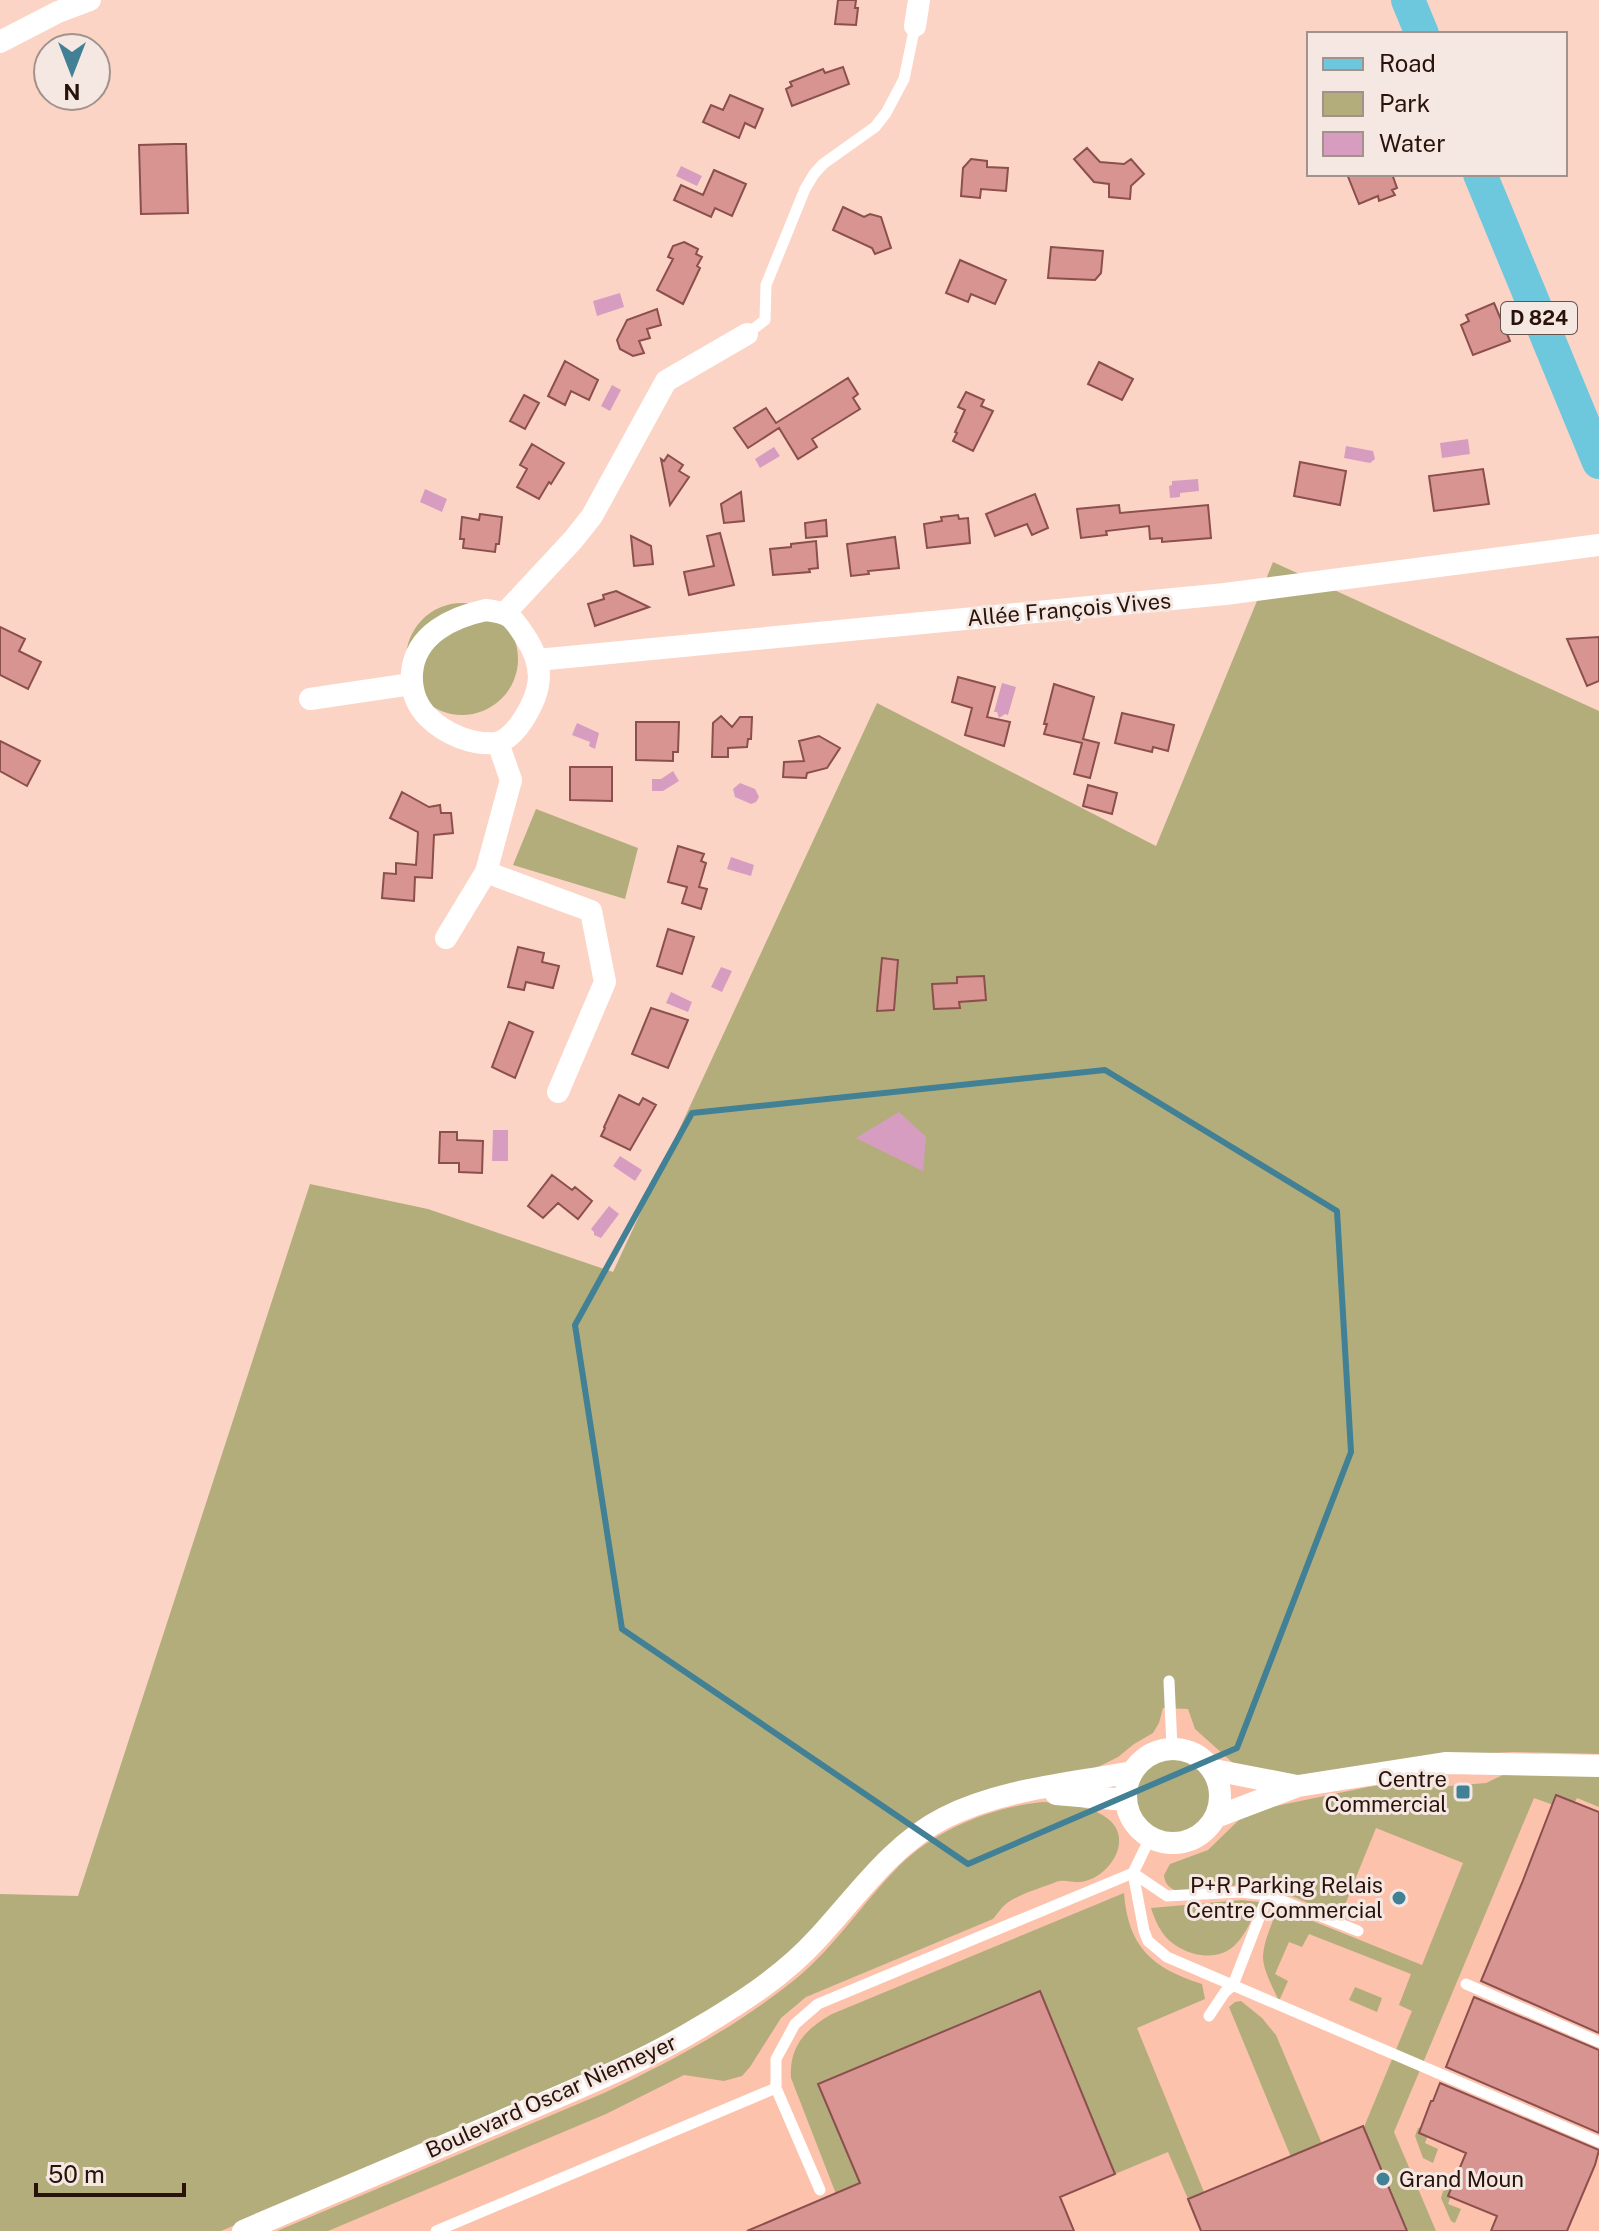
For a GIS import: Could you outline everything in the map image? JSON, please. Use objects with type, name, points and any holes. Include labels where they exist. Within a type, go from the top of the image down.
[{"type":"main road","points":[[1408,0],[1421,32]]},
{"type":"main road","name":"D 824","points":[[1481,176],[1599,462]]},
{"type":"street","points":[[0,42],[58,12],[90,0]]},
{"type":"street","points":[[915,26],[919,0]]},
{"type":"street","points":[[505,613],[592,516],[666,381],[747,334]]},
{"type":"street","name":"Allée François Vives","points":[[537,660],[1225,594],[1599,545]]},
{"type":"street","points":[[486,610],[505,613],[516,622],[533,647],[537,660],[540,685],[533,706],[517,730],[498,743],[470,741],[448,733],[420,708],[411,684],[413,664],[421,646],[433,633],[466,614],[486,610]]},
{"type":"street","points":[[310,699],[411,684]]},
{"type":"street","points":[[446,938],[486,872],[511,780],[498,743]]},
{"type":"street","points":[[486,872],[591,911],[605,982],[558,1092]]},
{"type":"street","points":[[1172,1748],[1188,1750],[1203,1758],[1214,1770],[1220,1785],[1221,1801],[1208,1830],[1180,1843],[1165,1843],[1150,1838],[1133,1822],[1126,1800],[1127,1785],[1132,1772],[1142,1760],[1156,1751],[1172,1748]]},
{"type":"street","points":[[1216,1817],[1298,1786],[1445,1763],[1599,1766]]},
{"type":"street","points":[[1214,1770],[1298,1786]]},
{"type":"street","name":"Boulevard Oscar Niemeyer","points":[[243,2231],[629,2066],[699,2028],[785,1971],[902,1847],[942,1819],[982,1802],[1132,1772]]},
{"type":"street","name":"Boulevard Oscar Niemeyer","points":[[1027,1791],[1126,1800]]},
{"type":"lane","points":[[747,334],[765,320],[766,285],[805,189],[823,164],[875,127],[886,113],[904,79],[915,26]]},
{"type":"lane","points":[[1169,1681],[1172,1748]]},
{"type":"lane","points":[[1150,1838],[1133,1873],[1148,1941],[1167,1957],[1599,2142]]},
{"type":"lane","points":[[1133,1873],[1167,1896],[1240,1892],[1268,1895],[1358,1931]]},
{"type":"lane","points":[[820,2190],[776,2088],[776,2059],[795,2024],[818,2004],[1133,1873]]},
{"type":"lane","points":[[1209,2016],[1233,1985],[1268,1895]]},
{"type":"lane","points":[[1466,1984],[1599,2042]]},
{"type":"lane","points":[[436,2231],[776,2088]]},
{"type":"highlighted area","points":[[1105,1070],[1337,1211],[1351,1452],[1237,1748],[968,1864],[622,1629],[575,1325],[692,1113]]},
{"type":"shaded area","points":[[1175,1694],[1599,1763],[1599,2231],[205,2231],[890,1815]]},
{"type":"green space","points":[[1273,562],[1599,711],[1599,1754],[1464,1754],[1294,1776],[1234,1764],[1195,1729],[1188,1709],[1163,1708],[1153,1733],[1094,1769],[955,1805],[778,1967],[704,2016],[570,2085],[221,2231],[0,2231],[0,1894],[78,1896],[310,1184],[428,1209],[613,1272],[877,703],[1156,846]]},
{"type":"green space","points":[[462,603],[484,607],[502,619],[514,637],[518,659],[514,681],[502,699],[484,711],[462,715],[440,711],[422,699],[410,681],[406,659],[410,637],[422,619],[440,607]]},
{"type":"green space","points":[[536,809],[638,848],[625,899],[513,865]]},
{"type":"green space","points":[[1172,1759],[1186,1762],[1199,1770],[1207,1783],[1210,1797],[1207,1811],[1199,1824],[1186,1832],[1172,1835],[1158,1832],[1145,1824],[1137,1811],[1134,1797],[1137,1783],[1145,1770],[1158,1762]]},
{"type":"green space","points":[[1507,1773],[1599,1775],[1599,1807],[1577,1798],[1570,1811],[1534,1798],[1394,2132],[1436,2231],[1407,2231],[1364,2127],[1412,2011],[1399,2005],[1411,1974],[1309,1934],[1302,1947],[1289,1942],[1275,1974],[1288,1981],[1279,2001],[1265,1969],[1263,1952],[1278,1907],[1422,1965],[1463,1863],[1376,1828],[1340,1917],[1263,1887],[1177,1891],[1168,1885],[1164,1875],[1170,1864],[1208,1850],[1241,1818],[1257,1810],[1388,1784],[1412,1789],[1486,1783]]},
{"type":"green space","points":[[1043,1802],[1094,1811],[1111,1821],[1119,1837],[1119,1846],[1105,1870],[1089,1880],[1059,1881],[1026,1893],[1007,1903],[993,1919],[806,1997],[781,2018],[742,2076],[724,2081],[684,2075],[606,2114],[328,2231],[277,2231],[604,2093],[699,2044],[767,2001],[804,1972],[915,1852],[966,1822],[1004,1809]]},
{"type":"green space","points":[[1124,1893],[1131,1928],[1146,1953],[1169,1971],[1202,1984],[1205,1999],[1137,2028],[1204,2192],[1188,2199],[1168,2152],[1115,2174],[1040,1991],[819,2083],[860,2183],[836,2194],[791,2078],[796,2048],[807,2033],[832,2014]]},
{"type":"green space","points":[[1241,1900],[1259,1902],[1238,1942],[1216,1955],[1195,1954],[1176,1946],[1162,1932],[1151,1908]]},
{"type":"green space","points":[[1355,1987],[1382,1998],[1377,2012],[1349,2000]]},
{"type":"green space","points":[[1241,2001],[1262,2018],[1276,2035],[1322,2144],[1291,2157],[1229,2007]]},
{"type":"green space","points":[[1418,2128],[1430,2130],[1425,2143],[1438,2149],[1433,2163],[1423,2158],[1415,2136]]},
{"type":"green space","points":[[1453,2190],[1448,2204],[1461,2209],[1455,2223],[1451,2221],[1441,2198],[1443,2191]]},
{"type":"water","points":[[681,166],[702,176],[697,186],[676,176]]},
{"type":"water","points":[[620,293],[624,307],[597,316],[593,301]]},
{"type":"water","points":[[612,385],[621,390],[610,411],[601,406]]},
{"type":"water","points":[[1468,439],[1470,454],[1442,458],[1440,443]]},
{"type":"water","points":[[1346,446],[1373,451],[1375,459],[1370,463],[1344,458]]},
{"type":"water","points":[[774,447],[780,456],[760,468],[755,459]]},
{"type":"water","points":[[1198,479],[1199,491],[1180,493],[1180,497],[1170,498],[1172,481]]},
{"type":"water","points":[[425,489],[447,499],[442,512],[420,502]]},
{"type":"water","points":[[1002,683],[1016,687],[1008,715],[999,718],[994,712]]},
{"type":"water","points":[[577,723],[599,733],[595,749],[589,746],[590,742],[572,735]]},
{"type":"water","points":[[673,771],[679,781],[663,791],[652,791],[652,779],[661,779]]},
{"type":"water","points":[[740,783],[755,789],[759,797],[756,802],[751,804],[735,797],[733,789]]},
{"type":"water","points":[[731,857],[754,865],[751,876],[727,869]]},
{"type":"water","points":[[721,967],[732,971],[722,992],[711,987]]},
{"type":"water","points":[[671,992],[692,1002],[688,1012],[666,1003]]},
{"type":"water","points":[[899,1112],[926,1137],[923,1171],[856,1138]]},
{"type":"water","points":[[493,1130],[508,1130],[508,1161],[492,1161]]},
{"type":"water","points":[[620,1156],[642,1170],[635,1181],[613,1166]]},
{"type":"water","points":[[609,1206],[619,1214],[601,1238],[594,1235],[591,1229]]},
{"type":"building","points":[[838,0],[856,0],[856,25],[835,24]]},
{"type":"building","points":[[843,67],[849,84],[792,106],[786,89],[792,86],[790,82],[823,69],[825,73]]},
{"type":"building","points":[[730,95],[763,109],[755,128],[745,123],[739,138],[703,122],[711,105],[723,110]]},
{"type":"building","points":[[186,144],[188,213],[141,214],[139,145]]},
{"type":"building","points":[[1087,148],[1100,162],[1124,164],[1131,159],[1144,174],[1131,186],[1130,199],[1109,197],[1109,184],[1094,182],[1074,159]]},
{"type":"building","points":[[971,159],[987,161],[987,167],[1008,168],[1006,191],[981,189],[980,198],[961,196],[963,168]]},
{"type":"building","points":[[714,170],[746,184],[732,216],[715,208],[711,217],[674,200],[681,185],[703,195]]},
{"type":"building","points":[[1348,176],[1393,176],[1397,188],[1392,190],[1395,195],[1379,201],[1378,196],[1359,204]]},
{"type":"building","points":[[843,207],[864,217],[870,214],[881,217],[891,248],[875,254],[872,248],[833,230]]},
{"type":"building","points":[[684,242],[698,249],[696,254],[702,257],[683,304],[657,290],[673,259],[668,257],[673,246]]},
{"type":"building","points":[[1051,247],[1103,251],[1101,273],[1095,280],[1048,278]]},
{"type":"building","points":[[960,260],[1006,280],[995,304],[971,294],[968,302],[946,293]]},
{"type":"building","points":[[1494,303],[1510,341],[1473,355],[1461,325],[1469,321],[1466,315]]},
{"type":"building","points":[[657,309],[661,325],[647,329],[650,338],[639,341],[644,353],[633,356],[620,349],[617,340],[627,320]]},
{"type":"building","points":[[565,361],[598,380],[589,400],[571,391],[565,405],[548,396]]},
{"type":"building","points":[[1099,362],[1133,379],[1122,400],[1088,384]]},
{"type":"building","points":[[848,378],[858,394],[853,398],[860,409],[812,439],[817,447],[798,459],[779,428],[748,448],[734,428],[766,408],[776,423]]},
{"type":"building","points":[[966,392],[984,400],[981,406],[993,411],[973,451],[953,441],[965,410],[958,407]]},
{"type":"building","points":[[524,395],[539,403],[525,429],[510,421]]},
{"type":"building","points":[[532,444],[564,463],[539,499],[517,487],[527,469],[520,465]]},
{"type":"building","points":[[668,455],[683,465],[679,471],[689,477],[670,505],[661,459],[664,461]]},
{"type":"building","points":[[1300,462],[1346,471],[1340,505],[1294,496]]},
{"type":"building","points":[[1483,469],[1489,504],[1434,511],[1429,476]]},
{"type":"building","points":[[741,492],[744,521],[724,523],[721,504]]},
{"type":"building","points":[[1035,494],[1048,528],[1032,535],[1027,524],[995,536],[986,514]]},
{"type":"building","points":[[1119,505],[1120,513],[1208,505],[1211,538],[1162,542],[1162,538],[1150,539],[1149,526],[1106,531],[1107,535],[1081,538],[1077,509]]},
{"type":"building","points":[[480,514],[502,517],[495,552],[463,548],[464,539],[460,539],[462,517],[479,520]]},
{"type":"building","points":[[958,515],[959,519],[968,518],[970,543],[927,548],[924,524],[942,521],[941,517]]},
{"type":"building","points":[[826,520],[827,536],[806,538],[805,523]]},
{"type":"building","points":[[720,533],[734,585],[689,595],[684,572],[714,566],[707,536]]},
{"type":"building","points":[[631,536],[651,546],[653,564],[634,566]]},
{"type":"building","points":[[895,537],[899,568],[851,576],[847,544]]},
{"type":"building","points":[[816,541],[818,568],[809,569],[810,572],[773,575],[770,549]]},
{"type":"building","points":[[616,591],[649,607],[595,626],[588,604]]},
{"type":"building","points":[[0,627],[25,639],[19,651],[41,662],[28,689],[0,675]]},
{"type":"building","points":[[1599,637],[1599,681],[1587,686],[1567,639]]},
{"type":"building","points":[[958,677],[995,687],[987,717],[1010,722],[1004,746],[965,735],[972,708],[952,702]]},
{"type":"building","points":[[1054,684],[1094,697],[1083,739],[1099,743],[1090,778],[1074,774],[1082,743],[1044,734]]},
{"type":"building","points":[[1122,713],[1174,725],[1168,751],[1153,747],[1152,752],[1115,743]]},
{"type":"building","points":[[721,716],[732,727],[740,717],[752,717],[751,739],[748,739],[747,747],[728,748],[728,757],[712,757],[713,723]]},
{"type":"building","points":[[636,722],[679,722],[678,752],[673,752],[673,761],[636,760]]},
{"type":"building","points":[[819,736],[840,748],[827,768],[807,773],[806,778],[783,777],[784,762],[804,761],[799,741]]},
{"type":"building","points":[[0,741],[40,761],[27,786],[0,771]]},
{"type":"building","points":[[570,767],[612,767],[612,801],[570,800]]},
{"type":"building","points":[[1088,785],[1117,793],[1112,814],[1083,806]]},
{"type":"building","points":[[402,792],[429,807],[440,805],[441,813],[451,813],[453,833],[434,835],[432,878],[415,877],[414,901],[382,898],[384,873],[396,874],[396,863],[416,865],[418,832],[390,818]]},
{"type":"building","points":[[678,846],[704,854],[701,861],[706,863],[699,887],[707,889],[701,909],[682,903],[687,887],[668,882]]},
{"type":"building","points":[[668,929],[694,937],[682,974],[657,966]]},
{"type":"building","points":[[518,947],[544,953],[542,962],[559,966],[553,988],[526,982],[524,990],[508,987]]},
{"type":"building","points":[[882,958],[898,960],[894,1010],[877,1011]]},
{"type":"building","points":[[984,976],[986,1000],[959,1002],[960,1008],[934,1009],[932,984],[957,983],[957,977]]},
{"type":"building","points":[[651,1008],[688,1020],[668,1068],[632,1054]]},
{"type":"building","points":[[509,1022],[533,1032],[515,1078],[492,1067]]},
{"type":"building","points":[[619,1095],[639,1105],[643,1098],[656,1105],[630,1150],[601,1136]]},
{"type":"building","points":[[440,1132],[457,1132],[457,1140],[483,1141],[482,1173],[459,1172],[459,1163],[439,1163]]},
{"type":"building","points":[[552,1175],[572,1190],[575,1187],[592,1201],[578,1219],[558,1203],[543,1218],[528,1206]]},
{"type":"building","points":[[1556,1795],[1599,1812],[1599,2033],[1481,1981]]},
{"type":"building","points":[[1040,1991],[1115,2174],[1060,2197],[1074,2231],[747,2231],[860,2183],[818,2084]]},
{"type":"building","points":[[1474,1997],[1599,2050],[1599,2133],[1446,2067]]},
{"type":"building","points":[[1440,2083],[1599,2150],[1567,2231],[1491,2231],[1497,2216],[1448,2196],[1466,2153],[1419,2133]]},
{"type":"building","points":[[1363,2126],[1407,2231],[1201,2231],[1188,2199]]},
{"type":"place","name":"Centre Commercial","points":[[1463,1792]]},
{"type":"place","name":"P+R Parking Relais Centre Commercial","points":[[1399,1898]]},
{"type":"place","name":"Grand Moun","points":[[1383,2179]]}]
